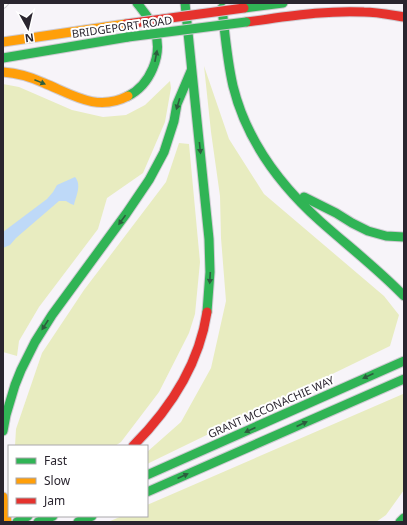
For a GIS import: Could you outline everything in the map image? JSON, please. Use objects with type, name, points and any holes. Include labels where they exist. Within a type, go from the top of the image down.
[{"type":"main road","points":[[134,445],[154,424],[172,400],[180,386],[195,355],[204,327],[209,296],[209,239],[185,3]]},
{"type":"main road","points":[[221,3],[231,79],[243,116],[256,143],[271,167],[305,206],[320,221],[395,286],[404,296]]},
{"type":"main road","points":[[3,42],[283,3]]},
{"type":"main road","points":[[3,72],[24,76],[90,102],[102,103],[124,99],[144,84],[155,62],[157,50],[157,38],[154,26],[146,14],[134,5]]},
{"type":"main road","name":"BRIDGEPORT ROAD","points":[[3,58],[128,37],[337,12],[357,11],[404,17]]},
{"type":"main road","points":[[3,431],[8,404],[14,385],[40,333],[138,197],[157,166],[169,137],[177,104],[192,68]]},
{"type":"main road","points":[[290,190],[336,213],[352,224],[368,231],[386,236],[404,237]]},
{"type":"main road","name":"GRANT MCCONACHIE WAY","points":[[148,475],[404,360]]},
{"type":"main road","points":[[148,492],[404,379]]},
{"type":"main road","points":[[3,497],[7,522]]},
{"type":"main road","points":[[17,522],[26,517]]},
{"type":"main road","points":[[38,522],[50,517]]},
{"type":"main road","points":[[78,522],[90,517]]},
{"type":"main road","points":[[400,522],[404,518]]},
{"type":"green space","points":[[204,66],[229,139],[264,194],[384,296],[399,315],[390,346],[148,464],[148,451],[181,422],[211,368],[226,301],[221,238],[220,196]]},
{"type":"green space","points":[[170,81],[171,88],[165,122],[143,173],[107,198],[98,229],[39,307],[19,341],[17,356],[3,352],[3,84],[19,87],[72,110],[103,117],[126,115],[145,105]]},
{"type":"green space","points":[[179,143],[189,144],[200,262],[195,314],[189,333],[159,392],[121,442],[116,445],[15,445],[16,429],[42,353],[84,290],[166,182]]},
{"type":"green space","points":[[403,394],[404,490],[386,515],[376,522],[108,522],[120,517],[148,517],[148,505]]},
{"type":"water","points":[[75,177],[78,187],[74,205],[66,201],[59,201],[10,245],[3,248],[3,232],[47,199],[57,185]]},
{"type":"traffic: fast","points":[[128,96],[143,85],[153,68],[157,50],[157,41],[154,28],[148,17],[137,3]]},
{"type":"traffic: fast","points":[[185,3],[209,239],[210,272],[207,312]]},
{"type":"traffic: fast","points":[[244,8],[283,3]]},
{"type":"traffic: fast","points":[[222,8],[233,86],[246,124],[266,160],[305,207],[384,276],[404,296]]},
{"type":"traffic: fast","points":[[128,37],[246,22]]},
{"type":"traffic: fast","points":[[3,58],[128,37]]},
{"type":"traffic: fast","points":[[3,431],[15,385],[35,342],[52,315],[126,214],[149,180],[164,152],[174,121],[177,104],[191,71]]},
{"type":"traffic: fast","points":[[304,197],[368,231],[386,236],[404,237]]},
{"type":"traffic: fast","points":[[148,475],[404,361]]},
{"type":"traffic: fast","points":[[148,492],[404,379]]},
{"type":"traffic: fast","points":[[17,522],[26,517]]},
{"type":"traffic: fast","points":[[38,522],[50,517]]},
{"type":"traffic: fast","points":[[78,522],[90,517]]},
{"type":"traffic: fast","points":[[400,522],[404,518]]},
{"type":"traffic: slow","points":[[3,42],[126,24]]},
{"type":"traffic: slow","points":[[3,72],[29,77],[75,97],[95,102],[117,101],[128,96]]},
{"type":"traffic: slow","points":[[3,497],[7,522]]},
{"type":"traffic: jam","points":[[126,24],[244,8]]},
{"type":"traffic: jam","points":[[246,22],[305,14],[334,12],[369,12],[404,17]]},
{"type":"traffic: jam","points":[[134,445],[159,417],[181,385],[197,350],[207,312]]}]
